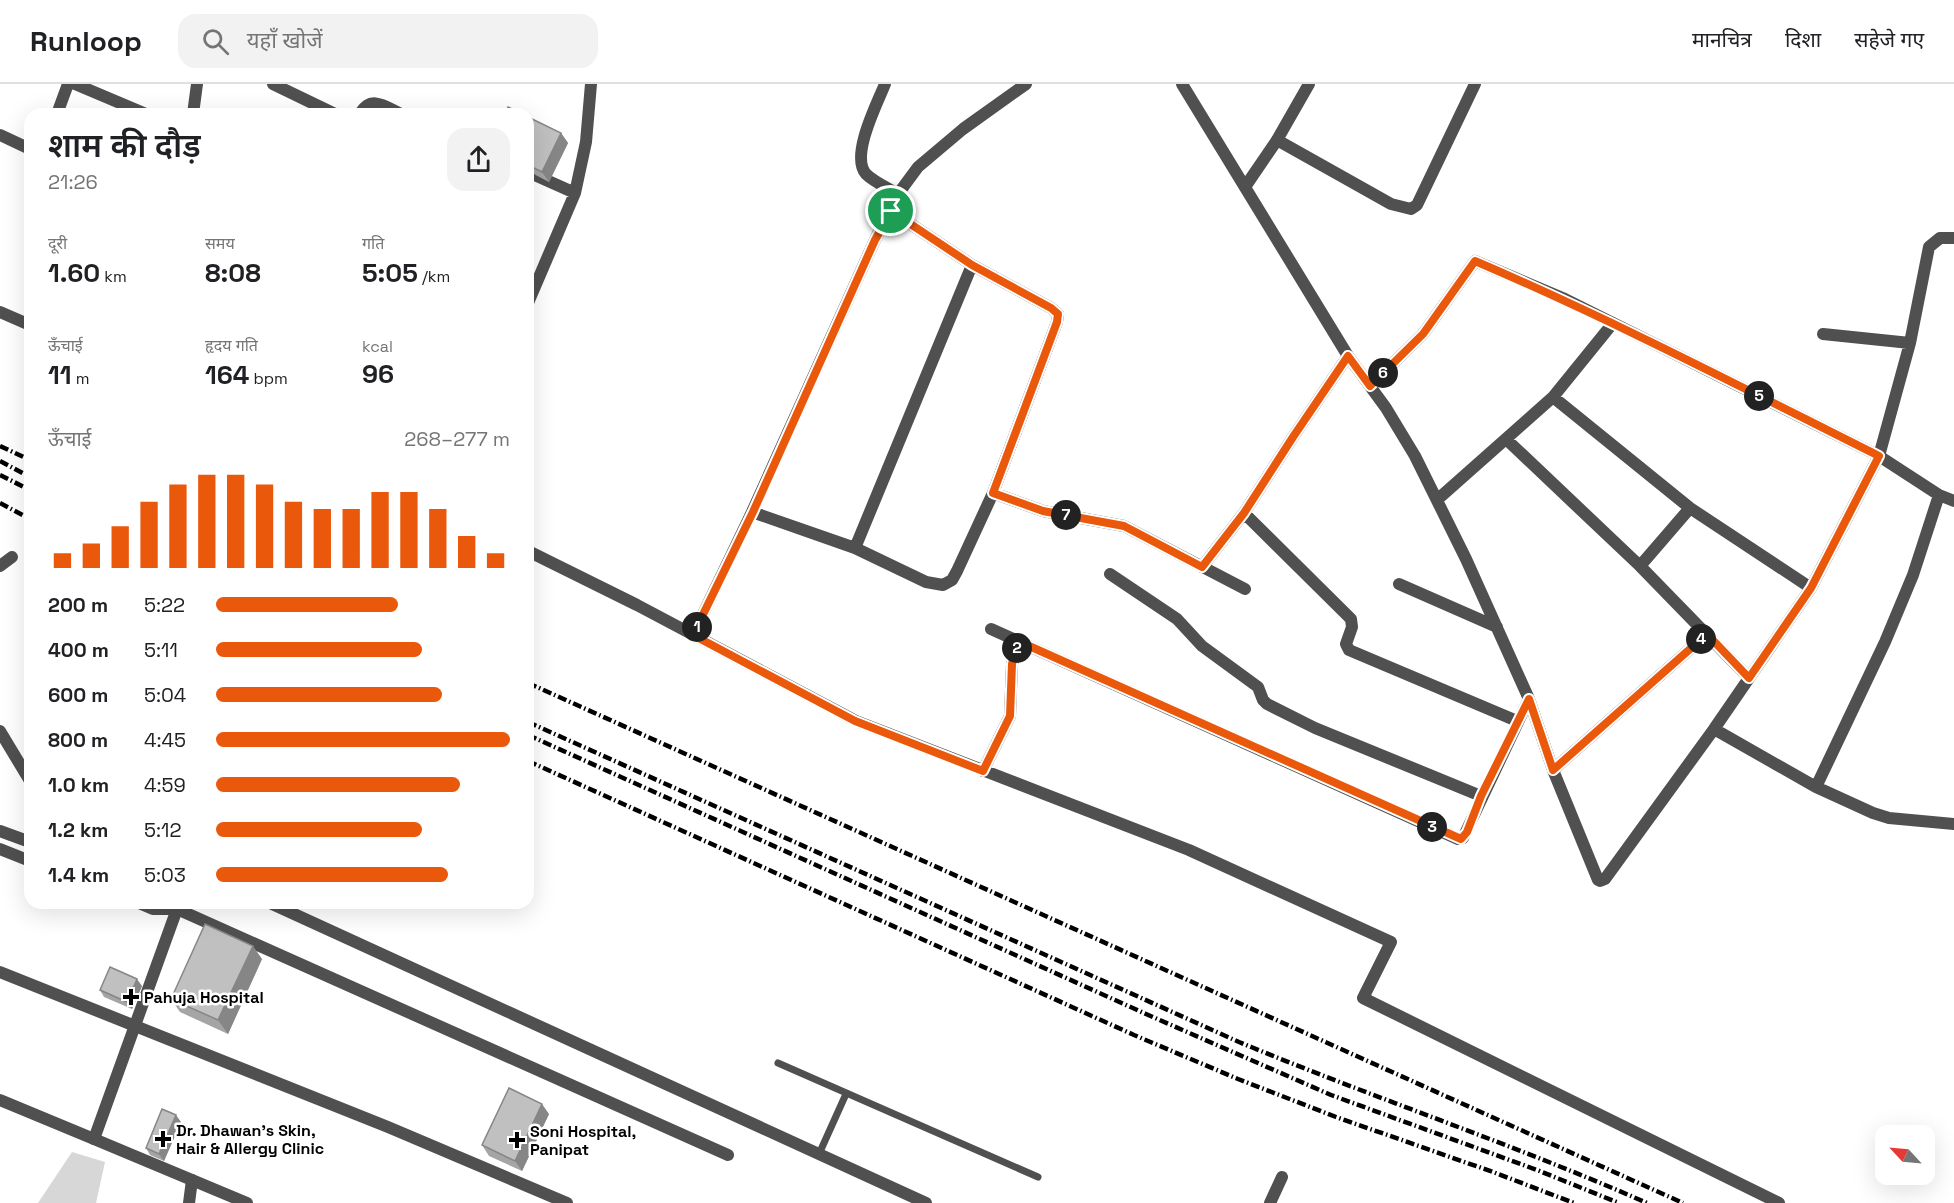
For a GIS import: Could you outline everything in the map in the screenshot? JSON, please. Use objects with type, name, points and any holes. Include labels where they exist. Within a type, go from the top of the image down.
[{"type":"street","points":[[59,108],[68,84]]},
{"type":"street","points":[[75,84],[132,108]]},
{"type":"street","points":[[195,108],[197,84]]},
{"type":"street","points":[[273,84],[323,108]]},
{"type":"street","points":[[534,289],[574,193],[586,142],[591,84]]},
{"type":"street","points":[[885,84],[862,145],[860,158],[861,166],[867,175],[898,194]]},
{"type":"street","points":[[693,635],[753,512],[875,240],[898,194],[918,167],[963,129],[1026,84]]},
{"type":"street","points":[[1182,84],[1348,356],[1416,456],[1529,699],[1553,770],[1598,880],[1603,881],[1714,729],[1811,588],[1879,456],[1910,342],[1929,247],[1940,238],[1954,238]]},
{"type":"street","points":[[1245,187],[1277,140],[1309,84]]},
{"type":"street","points":[[1277,140],[1391,204],[1411,209],[1417,205],[1475,84]]},
{"type":"street","points":[[364,108],[372,103],[388,108]]},
{"type":"street","points":[[0,135],[24,145]]},
{"type":"street","points":[[534,175],[574,193]]},
{"type":"street","points":[[753,512],[855,548],[926,582],[943,585],[952,580],[957,571],[993,493],[1058,314],[972,265],[891,211]]},
{"type":"street","points":[[1370,386],[1423,334],[1475,261],[1565,299],[1879,456],[1939,495],[1954,501]]},
{"type":"street","points":[[855,548],[972,265]]},
{"type":"street","points":[[0,312],[24,322]]},
{"type":"street","points":[[1438,500],[1553,397],[1613,323]]},
{"type":"street","points":[[1823,334],[1910,342]]},
{"type":"street","points":[[1202,567],[1244,513],[1348,356]]},
{"type":"street","points":[[1553,397],[1690,508],[1811,588]]},
{"type":"street","points":[[1507,440],[1640,566],[1749,678]]},
{"type":"street","points":[[993,493],[1043,511],[1124,526],[1245,590]]},
{"type":"street","points":[[1816,787],[1885,642],[1912,575],[1939,495]]},
{"type":"street","points":[[1640,566],[1690,508]]},
{"type":"street","points":[[1244,513],[1351,619],[1352,627],[1346,644],[1348,650],[1517,721]]},
{"type":"street","points":[[534,554],[855,721],[1189,850],[1391,942],[1364,998],[1779,1203]]},
{"type":"street","points":[[0,566],[12,557]]},
{"type":"street","points":[[1110,574],[1177,619],[1202,646],[1258,687],[1267,704],[1315,728],[1481,796]]},
{"type":"street","points":[[1399,584],[1497,627]]},
{"type":"street","points":[[991,629],[1458,839],[1467,832],[1481,796],[1529,699]]},
{"type":"street","points":[[1553,770],[1707,634]]},
{"type":"street","points":[[983,771],[1010,716],[1012,664],[1018,641]]},
{"type":"street","points":[[1714,729],[1816,787],[1855,806],[1889,818],[1954,824]]},
{"type":"street","points":[[0,731],[24,770]]},
{"type":"street","points":[[0,831],[24,840]]},
{"type":"street","points":[[0,849],[24,857]]},
{"type":"street","points":[[94,1139],[176,909]]},
{"type":"street","points":[[186,909],[728,1155]]},
{"type":"street","points":[[283,909],[926,1203]]},
{"type":"street","points":[[0,972],[388,1127],[567,1203]]},
{"type":"street","points":[[2,1104],[94,1139],[247,1203]]},
{"type":"street","points":[[1270,1203],[1282,1177]]},
{"type":"street","points":[[189,1203],[192,1180]]},
{"type":"lane","points":[[778,1063],[1038,1177]]},
{"type":"lane","points":[[819,1154],[846,1094]]},
{"type":"shaded area","points":[[72,1152],[105,1162],[96,1203],[38,1203]]},
{"type":"building","points":[[534,120],[561,133],[542,172],[534,168]]},
{"type":"building","points":[[205,924],[253,946],[218,1020],[171,999]]},
{"type":"building","points":[[110,967],[137,979],[127,1002],[100,990]]},
{"type":"building","points":[[509,1088],[542,1104],[515,1161],[482,1145]]},
{"type":"building","points":[[162,1109],[176,1115],[159,1154],[146,1148]]},
{"type":"railway","points":[[0,446],[24,457]]},
{"type":"railway","points":[[0,461],[24,474]]},
{"type":"railway","points":[[0,475],[24,487]]},
{"type":"railway","points":[[0,503],[24,516]]},
{"type":"railway","points":[[534,686],[1683,1203]]},
{"type":"railway","points":[[534,725],[1239,1042],[1597,1181],[1647,1203]]},
{"type":"railway","points":[[534,738],[1331,1095],[1537,1170],[1619,1203]]},
{"type":"railway","points":[[534,764],[1134,1035],[1238,1079],[1574,1203]]},
{"type":"place","name":"Pahuja Hospital","points":[[131,997]]},
{"type":"place","name":"Dr. Dhawan's Skin, Hair & Allergy Clinic","points":[[163,1139]]},
{"type":"place","name":"Soni Hospital, Panipat","points":[[517,1140]]},
{"type":"route","points":[[891,211],[972,265],[1058,314],[993,493],[1043,511],[1124,526],[1202,567],[1244,513],[1348,356],[1370,386],[1423,334],[1475,261],[1565,299],[1879,456],[1811,588],[1749,678],[1707,634],[1553,770],[1529,699],[1481,796],[1467,832],[1461,839],[1018,641],[1012,664],[1010,716],[983,771],[855,721],[693,635],[753,512],[875,240],[891,211]]}]
